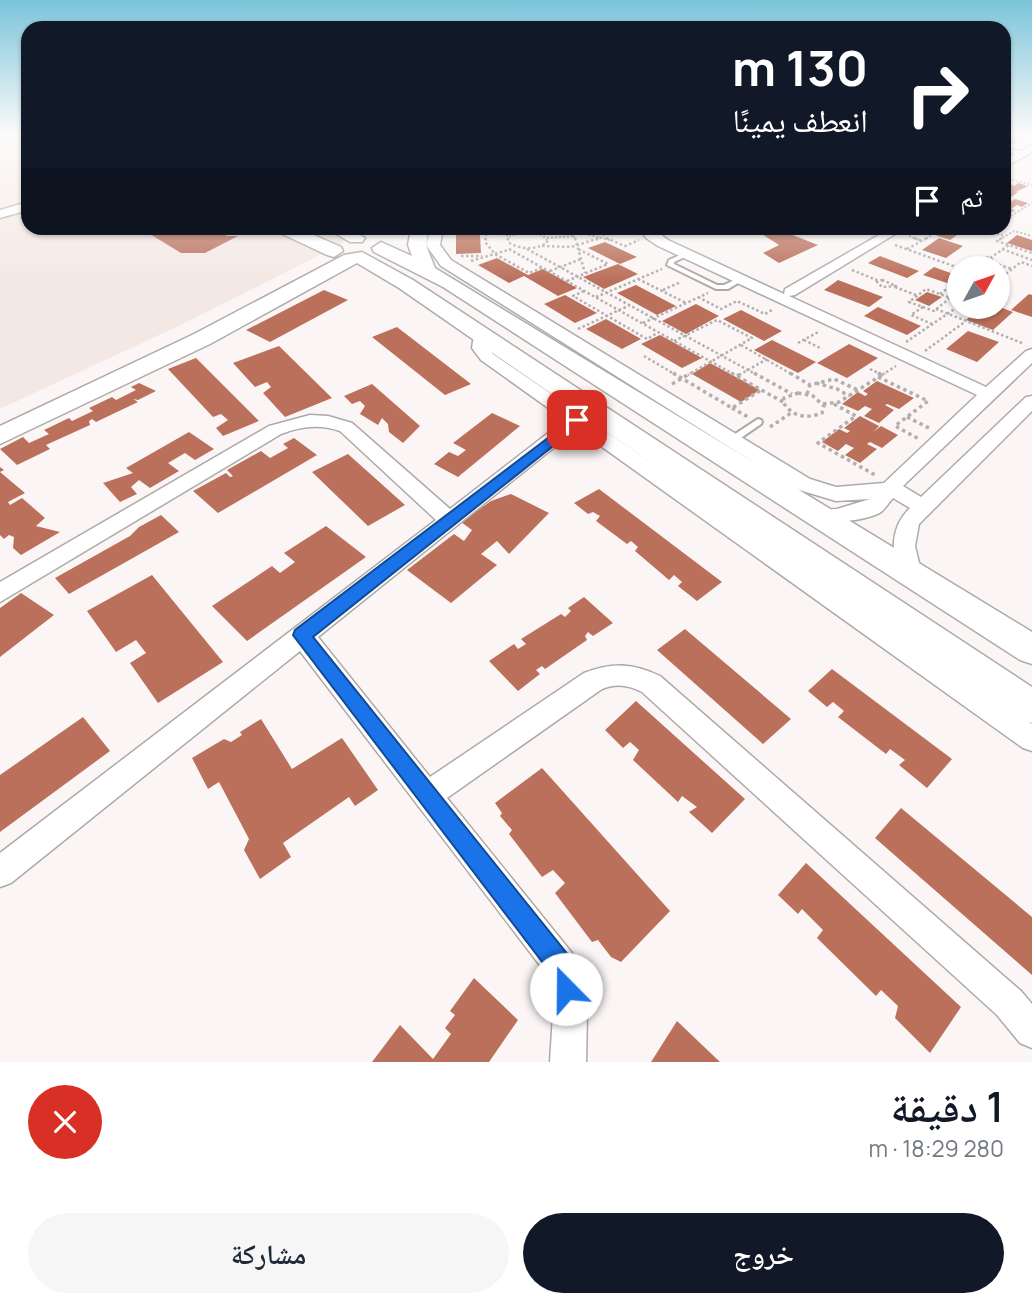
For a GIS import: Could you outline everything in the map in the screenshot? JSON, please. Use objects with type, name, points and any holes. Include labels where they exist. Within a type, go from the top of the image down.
[{"type":"street","points":[[0,214],[21,208]]},
{"type":"street","points":[[313,235],[362,247]]},
{"type":"street","points":[[345,235],[416,277],[482,335],[1032,707]]},
{"type":"street","points":[[0,436],[194,333],[362,247],[392,235]]},
{"type":"street","points":[[416,277],[417,235]]},
{"type":"street","points":[[434,235],[432,239],[435,251],[451,275],[815,515],[910,571],[1032,650]]},
{"type":"street","points":[[652,235],[657,240],[741,279],[789,297],[834,323],[912,351]]},
{"type":"street","points":[[667,235],[789,297],[912,351],[992,391]]},
{"type":"street","points":[[789,297],[880,239],[894,235]]},
{"type":"street","points":[[416,277],[451,275],[564,336],[820,491],[849,496],[893,487]]},
{"type":"street","points":[[0,415],[194,333]]},
{"type":"street","points":[[482,335],[480,348],[487,357],[1032,739]]},
{"type":"street","points":[[815,515],[857,513],[874,507],[938,441],[1032,354]]},
{"type":"street","points":[[910,571],[903,552],[903,535],[910,520],[1032,401]]},
{"type":"street","points":[[0,872],[577,420]]},
{"type":"street","points":[[0,593],[275,430],[303,421],[322,421],[346,427],[449,520]]},
{"type":"street","points":[[893,487],[906,499],[925,506]]},
{"type":"street","points":[[302,635],[560,965],[570,1014],[568,1062]]},
{"type":"street","points":[[427,796],[593,681],[622,674],[642,679],[662,693],[1009,1003],[1032,1031]]},
{"type":"lane","points":[[687,254],[671,261],[670,265],[719,288],[741,279]]},
{"type":"lane","points":[[732,440],[758,422]]},
{"type":"path","points":[[1011,216],[1032,203]]},
{"type":"path","points":[[1023,209],[1032,212]]},
{"type":"path","points":[[1011,232],[1014,230],[1032,234]]},
{"type":"path","points":[[486,235],[485,242],[495,254],[529,273],[542,268]]},
{"type":"path","points":[[508,235],[508,242],[516,247],[527,249],[578,276],[792,394],[807,394],[823,404],[834,404],[849,396],[912,351],[966,321]]},
{"type":"path","points":[[543,235],[547,238],[575,236],[585,273]]},
{"type":"path","points":[[596,235],[625,246],[643,238],[634,235]]},
{"type":"path","points":[[910,235],[922,241]]},
{"type":"path","points":[[907,249],[932,235]]},
{"type":"path","points":[[1005,236],[997,241],[1032,253]]},
{"type":"path","points":[[578,248],[604,237]]},
{"type":"path","points":[[542,246],[547,238]]},
{"type":"path","points":[[880,239],[947,264]]},
{"type":"path","points":[[992,256],[1009,245]]},
{"type":"path","points":[[527,249],[542,246],[578,248],[608,264],[566,281]]},
{"type":"path","points":[[451,275],[516,247]]},
{"type":"path","points":[[509,249],[783,402],[791,413],[805,417],[822,414],[823,404]]},
{"type":"path","points":[[1002,249],[1032,260]]},
{"type":"path","points":[[549,272],[581,259]]},
{"type":"path","points":[[1012,269],[1021,262],[1032,266]]},
{"type":"path","points":[[596,298],[670,265]]},
{"type":"path","points":[[837,265],[879,281],[893,282],[895,287]]},
{"type":"path","points":[[661,291],[692,276]]},
{"type":"path","points":[[638,279],[686,303]]},
{"type":"path","points":[[879,281],[877,284],[881,287],[895,287],[917,296]]},
{"type":"path","points":[[643,323],[719,288]]},
{"type":"path","points":[[947,297],[926,289],[909,302],[947,315]]},
{"type":"path","points":[[940,294],[947,289]]},
{"type":"path","points":[[584,291],[573,296],[647,338],[659,332]]},
{"type":"path","points":[[698,297],[722,309],[737,301],[765,314],[789,297]]},
{"type":"path","points":[[935,310],[947,300]]},
{"type":"path","points":[[564,336],[630,305]]},
{"type":"path","points":[[923,307],[911,315],[933,324]]},
{"type":"path","points":[[912,351],[933,324],[947,315]]},
{"type":"path","points":[[960,319],[1032,347]]},
{"type":"path","points":[[656,393],[752,338],[717,320],[674,341]]},
{"type":"path","points":[[798,343],[834,323]]},
{"type":"path","points":[[804,340],[822,349]]},
{"type":"path","points":[[741,345],[810,386]]},
{"type":"path","points":[[644,356],[732,408],[761,390]]},
{"type":"path","points":[[737,376],[767,359]]},
{"type":"path","points":[[870,369],[928,401],[895,426],[938,441]]},
{"type":"path","points":[[807,394],[810,386],[830,377],[858,390]]},
{"type":"path","points":[[816,383],[837,389],[849,396]]},
{"type":"path","points":[[783,402],[792,394]]},
{"type":"path","points":[[834,404],[856,416],[818,443],[893,487]]},
{"type":"path","points":[[906,417],[938,441]]},
{"type":"shaded area","points":[[0,184],[21,184],[21,235],[359,235],[187,322],[0,409]]},
{"type":"building","points":[[1011,184],[1028,186],[1016,192],[1011,197]]},
{"type":"building","points":[[1011,200],[1028,203],[1022,207],[1017,205],[1011,209]]},
{"type":"building","points":[[151,235],[238,236],[205,253],[181,253]]},
{"type":"building","points":[[456,235],[480,235],[481,253],[456,254]]},
{"type":"building","points":[[763,235],[793,235],[818,245],[779,263],[763,253],[779,245]]},
{"type":"building","points":[[935,235],[957,235],[950,240]]},
{"type":"building","points":[[1017,235],[1032,240],[1032,251],[1007,243]]},
{"type":"building","points":[[939,238],[963,246],[946,258],[922,250]]},
{"type":"building","points":[[605,242],[637,257],[620,264],[588,248]]},
{"type":"building","points":[[880,256],[919,271],[907,278],[868,263]]},
{"type":"building","points":[[497,258],[528,275],[543,269],[577,288],[558,296],[524,276],[509,283],[478,265]]},
{"type":"building","points":[[618,264],[638,274],[604,289],[583,277]]},
{"type":"building","points":[[934,267],[947,272],[947,283],[923,275]]},
{"type":"building","points":[[838,280],[883,297],[869,307],[824,290]]},
{"type":"building","points":[[636,285],[676,306],[657,315],[617,293]]},
{"type":"building","points":[[324,290],[348,300],[270,342],[246,330]]},
{"type":"building","points":[[927,292],[942,297],[929,306],[915,300]]},
{"type":"building","points":[[1029,294],[1032,295],[1032,317],[1011,310]]},
{"type":"building","points":[[565,295],[597,313],[575,323],[544,304]]},
{"type":"building","points":[[696,304],[719,316],[686,334],[662,321]]},
{"type":"building","points":[[878,307],[921,326],[907,335],[864,316]]},
{"type":"building","points":[[741,310],[782,331],[764,341],[723,319]]},
{"type":"building","points":[[606,319],[641,339],[622,349],[586,329]]},
{"type":"building","points":[[967,319],[1005,319],[993,330]]},
{"type":"building","points":[[397,327],[471,384],[445,395],[372,337]]},
{"type":"building","points":[[968,331],[999,342],[977,362],[946,349]]},
{"type":"building","points":[[660,335],[702,358],[682,368],[641,344]]},
{"type":"building","points":[[772,340],[816,362],[798,373],[754,350]]},
{"type":"building","points":[[849,344],[878,358],[847,378],[817,363]]},
{"type":"building","points":[[279,346],[332,398],[285,417],[263,393],[271,387],[267,382],[255,387],[233,363]]},
{"type":"building","points":[[196,358],[259,421],[223,436],[216,428],[228,420],[221,414],[213,417],[168,369]]},
{"type":"building","points":[[710,363],[760,390],[741,402],[692,374]]},
{"type":"building","points":[[877,381],[914,398],[899,409],[885,405],[894,410],[879,423],[864,416],[872,409],[865,406],[858,411],[842,404],[858,392],[865,396],[868,394],[863,391]]},
{"type":"building","points":[[139,383],[156,391],[138,400],[133,399],[138,402],[96,422],[92,419],[89,421],[90,425],[46,445],[50,449],[17,465],[0,449],[23,437],[29,443],[49,434],[44,430],[69,418],[72,421],[93,411],[89,408],[112,397],[116,400],[136,390],[131,387]]},
{"type":"building","points":[[372,384],[420,426],[403,443],[389,432],[388,424],[382,418],[378,425],[360,414],[365,406],[360,401],[352,404],[344,396]]},
{"type":"building","points":[[492,413],[520,426],[458,477],[434,464],[449,452],[458,456],[466,450],[453,443]]},
{"type":"building","points":[[860,416],[879,426],[873,432],[881,426],[898,435],[882,448],[870,442],[867,444],[877,449],[860,463],[845,455],[854,448],[846,444],[838,451],[822,442],[839,429],[847,433],[850,431],[844,428]]},
{"type":"building","points":[[189,432],[214,449],[195,460],[185,453],[168,463],[179,471],[150,488],[139,480],[131,487],[137,494],[120,502],[103,483],[133,473],[126,468]]},
{"type":"building","points":[[294,438],[317,455],[218,513],[193,491],[226,473],[230,477],[233,476],[227,470],[261,451],[270,458],[288,448],[283,444]]},
{"type":"building","points":[[348,454],[405,505],[368,526],[312,472]]},
{"type":"building","points":[[0,472],[25,493],[8,502],[10,505],[22,498],[45,518],[36,526],[60,532],[21,555],[13,548],[14,537],[9,535],[4,539],[0,535]]},
{"type":"building","points":[[599,489],[722,582],[697,601],[678,586],[682,582],[674,575],[669,580],[635,551],[638,547],[631,541],[627,544],[596,521],[600,516],[593,512],[588,514],[574,503]]},
{"type":"building","points":[[511,494],[549,513],[509,554],[497,541],[481,554],[497,565],[451,603],[407,570],[454,534],[464,541],[472,530],[461,522],[491,501]]},
{"type":"building","points":[[161,515],[179,532],[69,594],[55,578],[130,536],[139,527]]},
{"type":"building","points":[[326,526],[366,557],[247,641],[212,606],[272,566],[280,573],[295,562],[284,553]]},
{"type":"building","points":[[152,575],[223,662],[158,703],[130,663],[146,653],[136,640],[116,652],[87,611]]},
{"type":"building","points":[[21,593],[54,615],[0,657],[0,608]]},
{"type":"building","points":[[584,597],[613,623],[593,636],[588,632],[585,636],[587,640],[545,669],[542,666],[536,670],[540,674],[518,691],[489,661],[514,644],[518,649],[526,644],[521,639],[561,614],[565,617],[571,611],[568,608]]},
{"type":"building","points":[[685,629],[791,719],[763,744],[657,650]]},
{"type":"building","points":[[832,669],[952,759],[927,788],[899,765],[905,760],[890,749],[886,754],[838,717],[844,711],[833,702],[827,707],[808,691]]},
{"type":"building","points":[[636,701],[745,799],[712,833],[689,812],[697,807],[682,796],[678,802],[633,760],[639,750],[630,742],[623,748],[605,730]]},
{"type":"building","points":[[83,717],[110,751],[0,832],[0,775]]},
{"type":"building","points":[[261,719],[292,769],[342,738],[378,790],[355,806],[349,797],[283,843],[291,857],[260,879],[244,850],[249,839],[219,782],[208,789],[192,758],[224,739],[231,742],[242,735],[240,732]]},
{"type":"building","points":[[542,768],[670,911],[621,962],[611,957],[598,940],[592,942],[555,893],[565,883],[553,870],[542,877],[509,834],[512,830],[500,816],[502,813],[495,803]]},
{"type":"building","points":[[901,808],[1032,917],[1032,975],[875,838]]},
{"type":"building","points":[[806,863],[961,1007],[930,1053],[895,1018],[898,1006],[881,990],[876,996],[817,938],[823,930],[802,909],[798,914],[778,895]]},
{"type":"building","points":[[474,978],[518,1020],[489,1062],[372,1062],[400,1025],[433,1059],[451,1034],[445,1028],[455,1015],[450,1011]]},
{"type":"building","points":[[677,1021],[720,1062],[651,1062]]},
{"type":"route","points":[[566,989],[560,965],[302,635],[577,420]]}]
